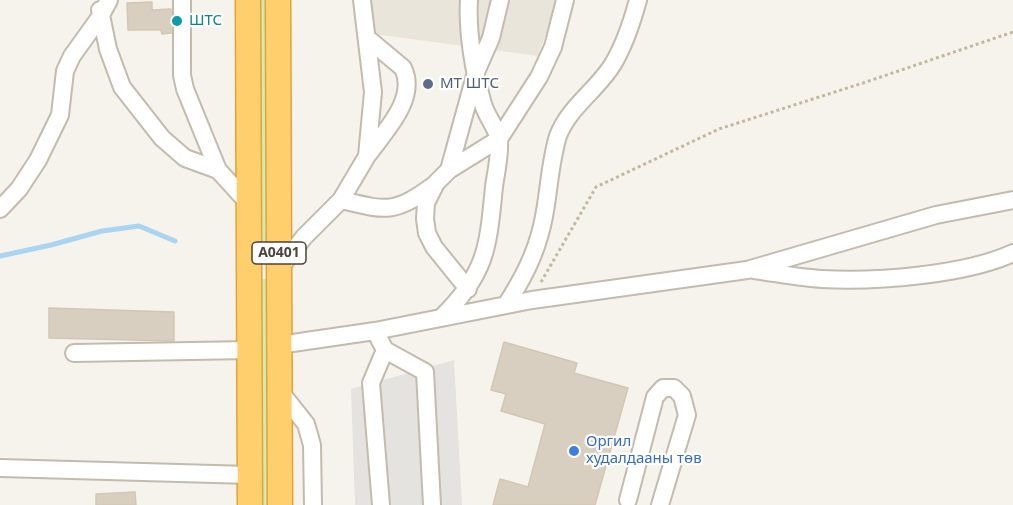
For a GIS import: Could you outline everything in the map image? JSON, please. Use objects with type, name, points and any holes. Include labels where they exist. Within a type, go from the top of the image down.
[{"type":"highway","name":"A0401","points":[[248,0],[250,505]]},
{"type":"highway","name":"A0401","points":[[278,0],[280,505]]},
{"type":"highway","points":[[250,254],[279,261]]},
{"type":"lane","points":[[99,0],[100,17],[108,49],[122,87],[162,138],[184,158],[218,170]]},
{"type":"lane","points":[[0,209],[19,189],[38,160],[60,115],[65,71],[72,56],[100,17],[109,0]]},
{"type":"lane","points":[[182,0],[182,75],[185,89],[218,170],[250,205]]},
{"type":"lane","points":[[362,0],[373,92],[367,156]]},
{"type":"lane","points":[[441,318],[468,288],[482,261],[490,233],[499,139],[483,105],[468,13],[469,0]]},
{"type":"lane","points":[[449,170],[476,72],[491,38],[500,0]]},
{"type":"lane","points":[[340,200],[380,210],[398,207],[412,201],[449,170],[499,139],[520,108],[553,47],[565,0]]},
{"type":"lane","points":[[506,305],[526,273],[542,226],[559,134],[570,115],[614,63],[627,36],[638,0]]},
{"type":"lane","points":[[279,261],[340,200],[402,106],[407,91],[406,74],[403,68],[367,38]]},
{"type":"lane","points":[[436,183],[426,203],[427,233],[434,247],[468,288]]},
{"type":"lane","points":[[279,345],[375,331],[532,300],[747,270],[936,215],[1013,200]]},
{"type":"lane","points":[[747,270],[822,279],[894,278],[993,262],[1013,253]]},
{"type":"lane","points":[[375,331],[385,350],[425,372],[432,505]]},
{"type":"lane","points":[[74,353],[250,350]]},
{"type":"lane","points":[[381,505],[371,383],[385,350]]},
{"type":"lane","points":[[628,500],[655,397],[663,388],[674,388],[682,396],[687,415],[660,505]]},
{"type":"lane","points":[[279,390],[306,424],[312,445],[313,505]]},
{"type":"lane","points":[[0,468],[250,475]]},
{"type":"path","points":[[532,300],[596,187],[719,129],[1013,32]]},
{"type":"shaded area","points":[[365,0],[558,0],[538,56],[366,33]]},
{"type":"shaded area","points":[[454,360],[462,505],[355,505],[351,389]]},
{"type":"green space","points":[[257,0],[267,0],[268,243],[259,244]]},
{"type":"green space","points":[[259,279],[267,279],[269,505],[261,505]]},
{"type":"building","points":[[152,2],[152,10],[171,9],[171,33],[162,34],[161,30],[128,30],[127,3]]},
{"type":"building","points":[[49,308],[174,312],[174,341],[49,338]]},
{"type":"building","name":"Оргил худалдааны төв","points":[[504,342],[577,363],[574,373],[628,388],[595,505],[493,505],[500,479],[528,487],[545,424],[501,411],[506,394],[491,390]]},
{"type":"building","points":[[135,492],[136,505],[96,505],[96,494]]},
{"type":"waterway","points":[[0,256],[102,231],[139,226],[175,241]]},
{"type":"place","name":"ШТС","points":[[177,21]]},
{"type":"place","name":"МТ ШТС","points":[[428,84]]},
{"type":"place","name":"Оргил худалдааны төв","points":[[574,451]]}]
